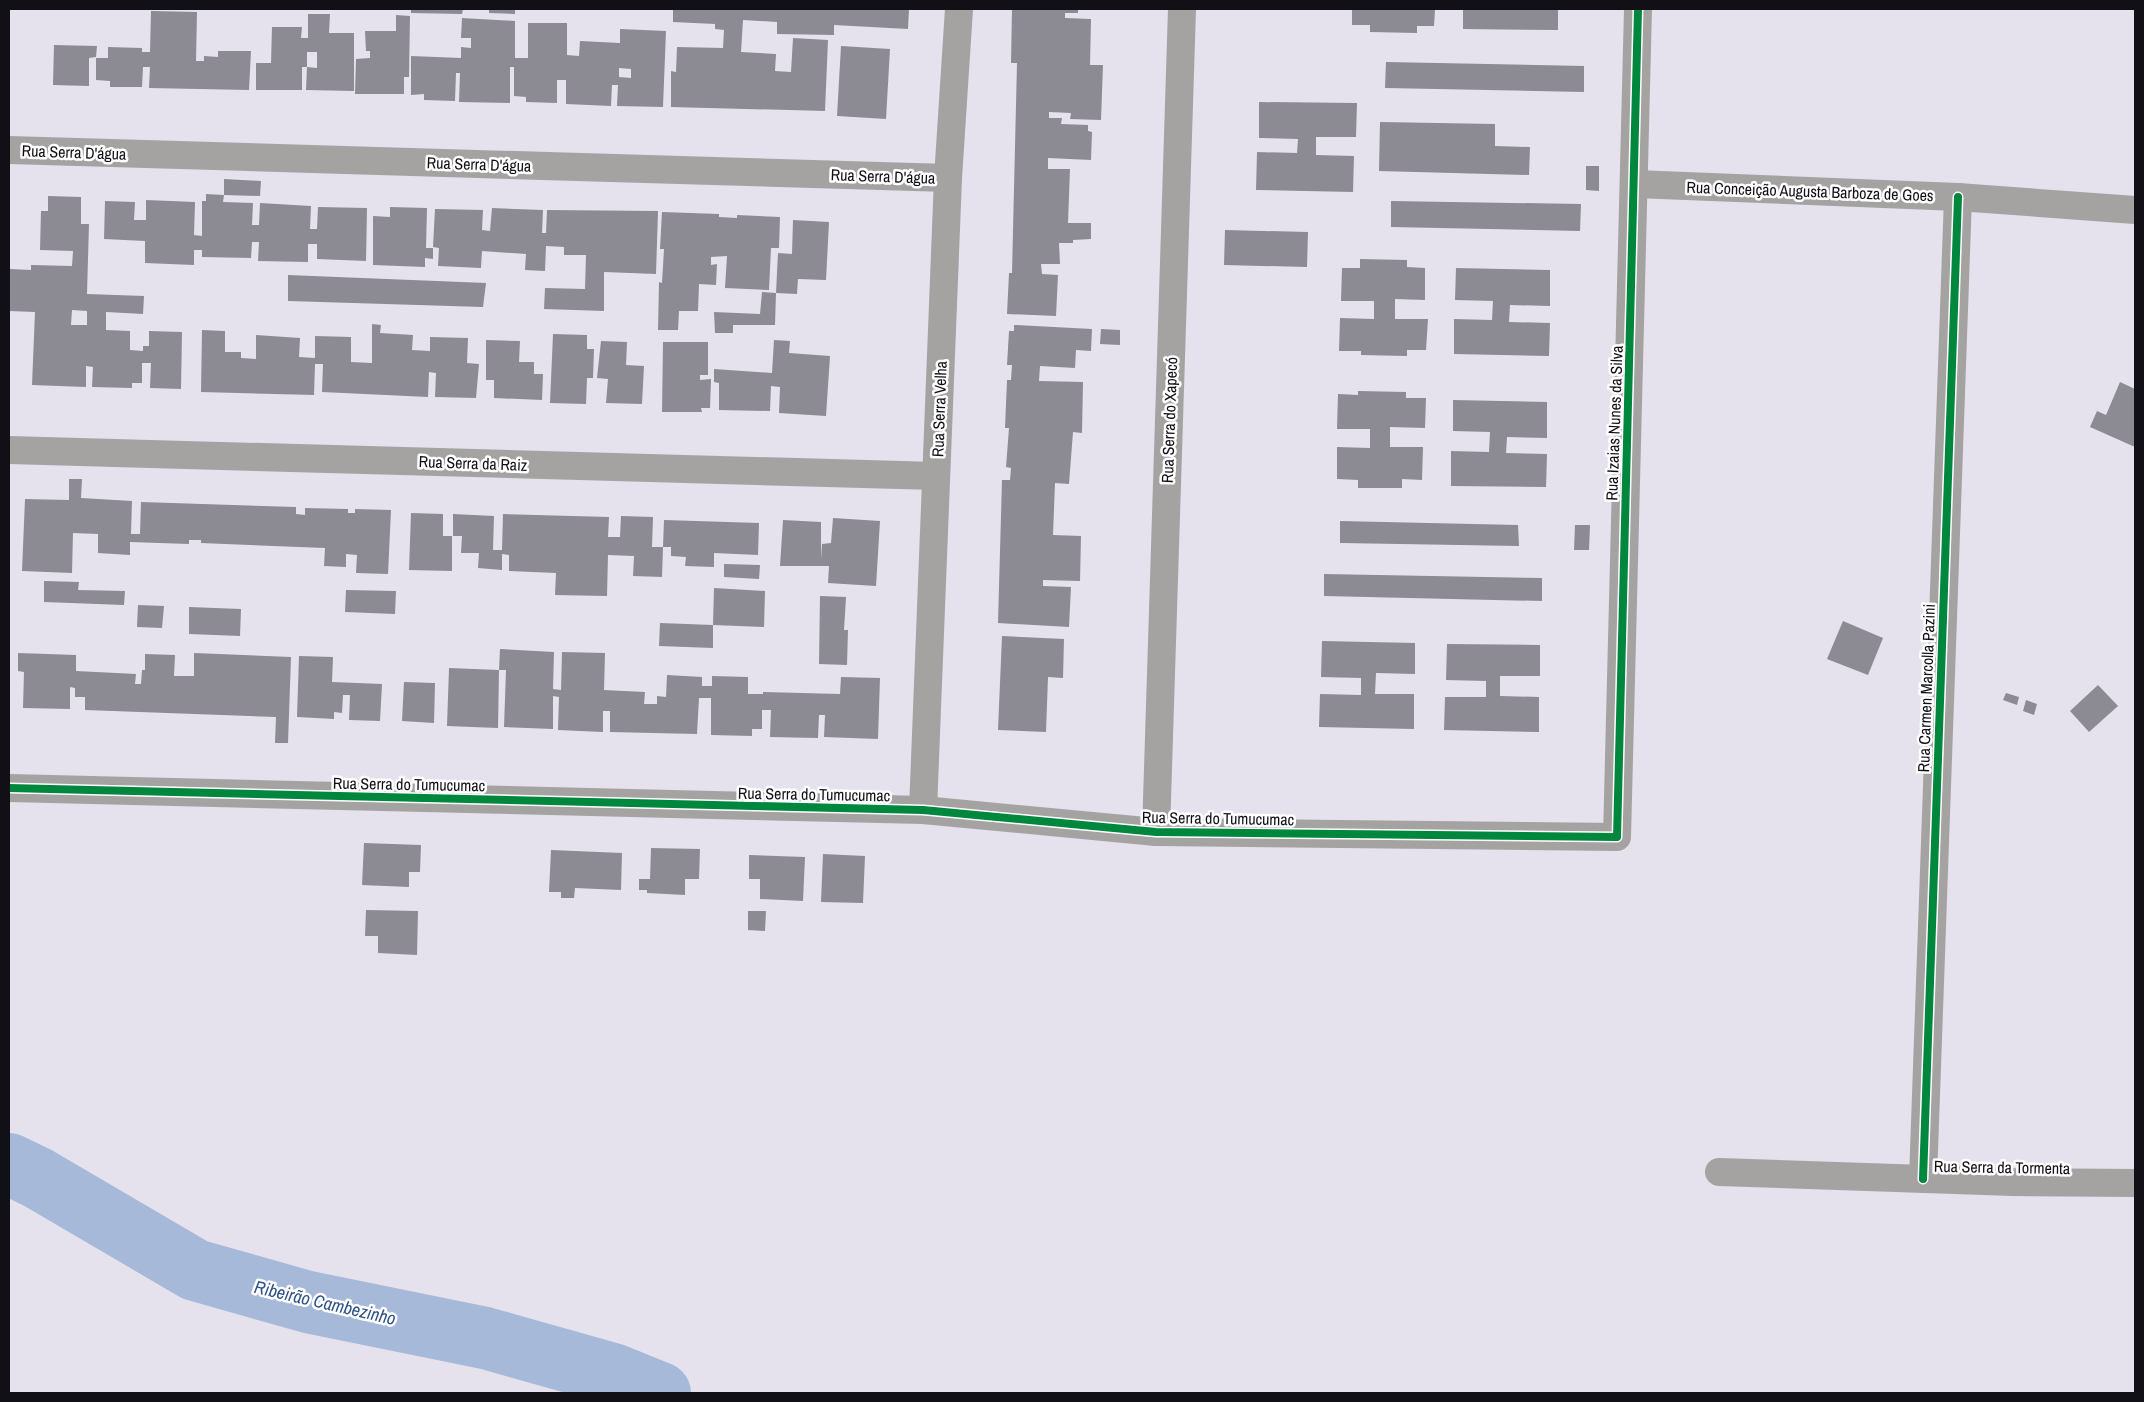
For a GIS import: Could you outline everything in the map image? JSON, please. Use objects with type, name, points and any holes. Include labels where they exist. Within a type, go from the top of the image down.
[{"type":"street","name":"Rua Serra Velha","points":[[923,810],[948,178],[960,9]]},
{"type":"street","name":"Rua Serra do Xapecó","points":[[1156,832],[1182,9]]},
{"type":"street","name":"Rua Izaias Nunes da Silva","points":[[1617,837],[1638,9]]},
{"type":"street","name":"Rua Serra D'água","points":[[9,150],[948,178]]},
{"type":"street","name":"Rua Conceição Augusta Barboza de Goes","points":[[1635,184],[1958,197],[2135,210]]},
{"type":"street","name":"Rua Carmen Marcolla Pazini","points":[[1923,1179],[1958,197]]},
{"type":"street","name":"Rua Serra da Raiz","points":[[9,450],[936,476]]},
{"type":"street","name":"Rua Serra do Tumucumac","points":[[9,788],[923,810],[1156,832],[1617,837]]},
{"type":"street","name":"Rua Serra da Tormenta","points":[[1719,1172],[2013,1182],[2135,1182]]},
{"type":"building","points":[[411,9],[463,9],[462,14],[411,13]]},
{"type":"building","points":[[489,9],[515,9],[515,14],[489,13]]},
{"type":"building","points":[[673,9],[909,9],[908,29],[834,25],[834,35],[777,34],[777,22],[743,20],[741,52],[776,54],[775,71],[791,72],[793,38],[828,40],[825,111],[671,107],[671,71],[676,72],[677,47],[723,48],[724,30],[715,29],[715,24],[673,22]]},
{"type":"building","points":[[1012,9],[1078,9],[1078,13],[1065,13],[1065,18],[1091,19],[1090,65],[1103,65],[1101,120],[1070,119],[1071,113],[1049,112],[1049,118],[1062,118],[1061,124],[1088,125],[1088,131],[1092,132],[1091,160],[1048,158],[1048,169],[1070,169],[1068,223],[1091,223],[1091,239],[1073,240],[1073,243],[1059,243],[1060,264],[1041,264],[1042,274],[1058,275],[1056,316],[1007,314],[1009,273],[1012,273],[1017,63],[1011,63]]},
{"type":"building","points":[[1352,9],[1435,9],[1434,26],[1417,26],[1417,33],[1370,32],[1370,25],[1352,25]]},
{"type":"building","points":[[1463,9],[1558,9],[1558,30],[1463,29]]},
{"type":"building","points":[[151,11],[197,12],[196,61],[204,61],[204,56],[218,57],[218,51],[251,51],[249,90],[149,88],[150,67],[143,67],[142,87],[110,87],[110,81],[96,80],[96,58],[108,58],[108,47],[142,48],[142,52],[150,52]]},
{"type":"building","points":[[308,14],[330,14],[329,33],[354,33],[354,91],[306,90],[307,67],[302,67],[302,90],[256,90],[256,63],[271,63],[272,27],[302,27],[301,38],[308,38]],"holes":[[[307,52],[317,52],[317,68],[307,67]]]},
{"type":"building","points":[[396,15],[410,16],[409,77],[404,77],[404,94],[355,94],[356,59],[370,58],[370,51],[366,51],[365,31],[396,31]]},
{"type":"building","points":[[462,18],[515,21],[515,58],[528,58],[528,23],[567,23],[567,55],[579,56],[580,41],[620,43],[620,29],[666,31],[663,107],[617,106],[618,85],[612,85],[611,106],[566,104],[566,80],[557,80],[557,103],[526,102],[526,97],[514,96],[514,67],[510,67],[510,103],[459,102],[460,73],[456,73],[455,101],[424,100],[424,94],[411,95],[411,56],[461,58],[461,47],[471,48],[471,38],[461,38]],"holes":[[[619,68],[631,69],[631,78],[619,77]]]},
{"type":"building","points":[[54,45],[97,46],[96,57],[89,58],[89,86],[53,85]]},
{"type":"building","points":[[841,46],[890,49],[886,119],[837,116]]},
{"type":"building","points":[[1386,62],[1584,66],[1584,92],[1385,88]]},
{"type":"building","points":[[1259,102],[1357,103],[1356,137],[1316,137],[1316,155],[1354,156],[1353,192],[1256,190],[1257,152],[1297,153],[1298,139],[1259,138]]},
{"type":"building","points":[[1380,122],[1495,124],[1495,146],[1530,147],[1529,175],[1379,171]]},
{"type":"building","points":[[1586,166],[1599,166],[1599,191],[1586,190]]},
{"type":"building","points":[[224,179],[261,181],[260,196],[224,195]]},
{"type":"building","points":[[206,194],[224,195],[223,202],[253,203],[252,225],[259,225],[260,203],[311,206],[310,229],[317,229],[318,207],[367,208],[366,261],[317,259],[317,244],[308,244],[308,262],[258,261],[259,242],[252,242],[251,258],[202,257],[202,250],[194,250],[194,265],[145,263],[145,241],[104,239],[105,201],[135,202],[134,220],[146,220],[146,200],[195,202],[194,235],[202,236],[202,201],[206,201]]},
{"type":"building","points":[[48,196],[81,197],[81,224],[89,224],[87,294],[144,296],[143,314],[106,312],[106,330],[130,331],[130,350],[143,351],[143,346],[149,346],[149,331],[182,332],[181,389],[150,388],[151,363],[142,363],[142,383],[132,383],[132,388],[92,387],[93,367],[86,366],[86,387],[32,385],[35,312],[9,311],[10,269],[31,270],[31,265],[72,266],[73,251],[40,250],[41,211],[48,211]],"holes":[[[72,310],[87,311],[87,325],[71,325]]]},
{"type":"building","points":[[1391,201],[1581,204],[1580,231],[1391,227]]},
{"type":"building","points":[[390,207],[427,208],[426,248],[433,248],[433,259],[425,258],[425,267],[373,265],[373,216],[390,217]]},
{"type":"building","points":[[492,208],[543,210],[542,233],[546,233],[547,210],[658,211],[656,274],[604,272],[604,311],[544,309],[545,288],[585,289],[586,255],[564,255],[564,247],[546,246],[545,271],[525,270],[526,254],[482,251],[481,268],[438,266],[439,248],[433,247],[435,209],[483,210],[482,230],[490,231]]},
{"type":"building","points":[[662,212],[719,214],[719,217],[737,218],[737,215],[780,217],[779,248],[771,248],[769,290],[725,288],[727,256],[711,257],[711,265],[717,264],[716,285],[699,284],[698,311],[679,311],[678,330],[658,330],[659,282],[662,283],[664,249],[660,249]]},
{"type":"building","points":[[793,220],[829,222],[826,280],[798,279],[797,294],[776,293],[778,253],[792,254]]},
{"type":"building","points":[[1225,230],[1308,232],[1307,267],[1224,265]]},
{"type":"building","points":[[1360,259],[1407,260],[1407,267],[1425,268],[1425,300],[1395,299],[1395,319],[1428,319],[1426,350],[1407,350],[1407,356],[1361,355],[1361,351],[1339,351],[1340,318],[1374,319],[1374,301],[1341,301],[1342,268],[1360,268]]},
{"type":"building","points":[[1456,268],[1550,270],[1550,306],[1510,305],[1509,322],[1550,323],[1549,356],[1454,354],[1454,319],[1492,320],[1493,301],[1455,300]]},
{"type":"building","points":[[288,275],[486,283],[483,307],[288,301]]},
{"type":"building","points":[[762,292],[776,293],[775,325],[733,325],[733,333],[715,333],[714,312],[760,314]]},
{"type":"building","points":[[372,324],[381,325],[380,333],[413,335],[412,350],[430,351],[430,337],[468,338],[467,363],[479,364],[476,398],[435,397],[436,373],[429,372],[428,397],[322,392],[323,364],[315,364],[314,395],[201,392],[202,330],[225,331],[225,352],[241,352],[241,358],[256,359],[256,335],[300,338],[299,357],[315,358],[315,336],[351,337],[351,362],[372,363]]},
{"type":"building","points":[[1014,325],[1092,329],[1091,351],[1076,350],[1075,368],[1040,366],[1039,381],[1083,382],[1082,433],[1073,432],[1069,484],[1055,483],[1053,535],[1081,536],[1080,581],[1043,580],[1043,586],[1071,587],[1069,627],[998,623],[1002,480],[1010,480],[1011,468],[1006,467],[1009,428],[1005,428],[1007,380],[1011,380],[1012,365],[1007,365],[1009,331],[1014,331]]},
{"type":"building","points":[[1101,329],[1120,330],[1120,345],[1100,344]]},
{"type":"building","points":[[553,334],[587,335],[587,349],[594,349],[593,378],[587,378],[586,404],[550,403]]},
{"type":"building","points":[[486,340],[520,341],[519,362],[534,362],[534,374],[543,374],[542,400],[494,398],[494,380],[486,380]]},
{"type":"building","points":[[774,340],[790,341],[789,353],[830,356],[826,416],[779,413],[780,387],[771,386],[770,411],[719,410],[719,383],[714,382],[714,369],[772,373]]},
{"type":"building","points":[[601,341],[627,342],[626,365],[644,366],[642,404],[606,403],[608,379],[597,378]]},
{"type":"building","points":[[663,342],[708,342],[708,375],[700,375],[700,380],[711,379],[710,408],[701,408],[702,412],[662,412]]},
{"type":"building","points":[[2120,382],[2135,389],[2135,447],[2090,427],[2097,411],[2106,415]]},
{"type":"building","points":[[1358,391],[1406,392],[1406,398],[1426,398],[1425,428],[1390,427],[1390,447],[1423,447],[1422,480],[1402,479],[1402,488],[1358,488],[1358,480],[1337,479],[1337,447],[1370,448],[1370,429],[1337,429],[1338,394],[1358,395]]},
{"type":"building","points":[[1453,400],[1547,402],[1547,438],[1507,437],[1506,453],[1547,454],[1546,487],[1451,486],[1451,451],[1489,452],[1490,432],[1453,431]]},
{"type":"building","points":[[69,479],[82,479],[81,498],[132,501],[131,534],[140,534],[141,502],[296,507],[296,514],[305,515],[305,508],[348,509],[348,513],[355,513],[355,509],[391,510],[388,574],[356,573],[357,555],[346,554],[346,567],[324,566],[325,548],[201,543],[201,540],[189,540],[189,544],[130,542],[130,555],[98,553],[98,534],[73,533],[72,573],[22,571],[25,499],[69,500]]},
{"type":"building","points":[[411,513],[443,514],[443,536],[452,536],[452,571],[409,570]]},
{"type":"building","points":[[453,514],[494,516],[493,550],[502,550],[503,514],[609,517],[608,537],[620,537],[621,516],[653,517],[652,547],[663,547],[662,577],[633,576],[634,556],[608,555],[607,596],[555,595],[556,573],[509,571],[509,555],[502,554],[502,570],[478,568],[479,553],[461,553],[462,536],[453,536]]},
{"type":"building","points":[[833,518],[880,521],[876,586],[828,583],[829,566],[780,566],[783,520],[821,522],[821,560],[822,544],[831,543]]},
{"type":"building","points":[[664,520],[759,523],[758,555],[714,553],[714,567],[685,566],[686,557],[671,556],[671,547],[663,547]]},
{"type":"building","points":[[1340,521],[1518,525],[1519,546],[1340,543]]},
{"type":"building","points":[[1575,525],[1590,525],[1589,550],[1574,550]]},
{"type":"building","points":[[724,564],[760,565],[759,579],[724,577]]},
{"type":"building","points":[[1324,574],[1542,578],[1542,601],[1324,596]]},
{"type":"building","points":[[44,581],[79,582],[78,590],[125,591],[124,605],[44,602]]},
{"type":"building","points":[[714,588],[765,591],[764,627],[713,625]]},
{"type":"building","points":[[346,590],[396,591],[395,614],[345,612]]},
{"type":"building","points":[[820,596],[846,597],[844,630],[848,630],[847,665],[819,664]]},
{"type":"building","points":[[138,605],[164,606],[162,628],[137,627]]},
{"type":"building","points":[[189,607],[241,609],[240,636],[189,634]]},
{"type":"building","points":[[1843,621],[1883,638],[1868,675],[1827,659]]},
{"type":"building","points":[[660,623],[713,625],[713,648],[659,646]]},
{"type":"building","points":[[1002,636],[1064,639],[1063,678],[1048,677],[1046,732],[998,730]]},
{"type":"building","points":[[1322,641],[1415,643],[1415,674],[1376,673],[1375,694],[1414,694],[1414,729],[1319,727],[1320,694],[1361,695],[1361,678],[1321,677]]},
{"type":"building","points":[[1447,644],[1540,645],[1540,676],[1500,676],[1500,696],[1539,697],[1539,732],[1444,730],[1445,697],[1486,697],[1486,681],[1446,680]]},
{"type":"building","points":[[500,649],[554,652],[553,689],[561,690],[562,652],[605,653],[604,690],[645,692],[644,704],[657,704],[657,696],[666,697],[667,675],[702,677],[702,686],[712,686],[712,676],[748,677],[748,694],[763,694],[763,692],[840,694],[841,677],[880,678],[878,739],[824,737],[825,715],[819,715],[818,738],[770,737],[771,710],[762,710],[762,729],[752,729],[752,736],[711,735],[711,698],[699,698],[697,734],[610,732],[610,711],[603,711],[603,732],[558,730],[559,697],[553,696],[553,729],[504,727],[506,670],[499,670]]},
{"type":"building","points":[[18,653],[76,655],[76,671],[136,674],[135,684],[141,684],[142,670],[145,670],[145,654],[175,655],[174,676],[194,676],[194,653],[291,657],[288,743],[275,743],[276,717],[85,710],[85,697],[75,697],[75,688],[70,687],[70,709],[23,708],[24,672],[18,671]]},
{"type":"building","points":[[299,656],[333,657],[332,682],[382,684],[380,721],[349,720],[350,695],[343,695],[342,713],[334,712],[334,719],[297,717]]},
{"type":"building","points":[[449,668],[499,670],[498,728],[447,726]]},
{"type":"building","points":[[404,682],[435,683],[434,723],[402,721]]},
{"type":"building","points":[[2098,685],[2118,706],[2089,732],[2070,711]]},
{"type":"building","points":[[2006,693],[2019,697],[2017,705],[2003,700]]},
{"type":"building","points":[[2026,700],[2037,704],[2034,715],[2023,711]]},
{"type":"building","points":[[364,843],[421,845],[420,872],[409,872],[409,887],[362,885]]},
{"type":"building","points":[[651,848],[700,849],[699,879],[685,879],[685,895],[647,893],[647,890],[639,890],[639,879],[650,879]]},
{"type":"building","points":[[551,850],[622,853],[621,890],[575,888],[574,898],[561,898],[561,892],[549,892]]},
{"type":"building","points":[[823,854],[865,856],[863,903],[821,902]]},
{"type":"building","points":[[749,855],[805,857],[803,901],[760,899],[760,879],[749,879]]},
{"type":"building","points":[[366,910],[418,911],[417,955],[378,953],[378,936],[365,936]]},
{"type":"building","points":[[748,911],[766,911],[765,931],[748,930]]},
{"type":"waterway","name":"Ribeirão Cambezinho","points":[[9,1164],[38,1178],[195,1270],[308,1302],[485,1338],[613,1374],[660,1393]]},
{"type":"cycle path","points":[[9,788],[923,810],[1156,832],[1617,837],[1638,9]]},
{"type":"cycle path","points":[[1923,1179],[1958,197]]}]
